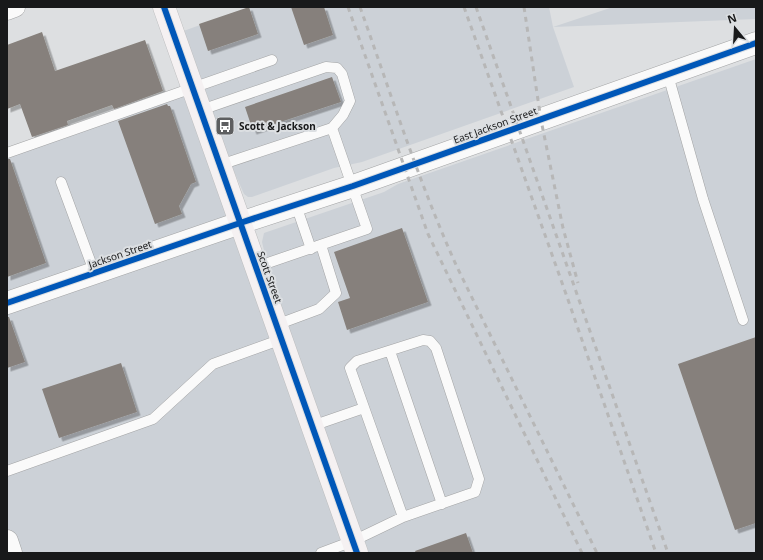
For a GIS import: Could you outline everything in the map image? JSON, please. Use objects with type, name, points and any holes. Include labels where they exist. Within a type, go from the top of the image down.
[{"type":"main road","name":"Scott Street","points":[[164,7],[355,547]]},
{"type":"street","points":[[7,9],[16,7]]},
{"type":"street","name":"East Jackson Street","points":[[240,223],[352,186],[756,44]]},
{"type":"street","name":"Jackson Street","points":[[7,303],[240,223]]},
{"type":"lane","points":[[7,153],[272,60]]},
{"type":"lane","points":[[200,110],[326,67],[337,68],[342,74],[350,101],[343,115],[332,128],[220,165]]},
{"type":"lane","points":[[668,75],[703,199],[742,320]]},
{"type":"lane","points":[[256,267],[367,229],[332,128]]},
{"type":"lane","points":[[61,182],[95,274]]},
{"type":"lane","points":[[296,205],[311,249]]},
{"type":"lane","points":[[7,471],[154,419],[213,364],[279,332],[319,309],[336,293],[321,245]]},
{"type":"lane","points":[[321,553],[355,547],[403,517],[475,492],[479,478],[436,348],[430,341],[423,340],[357,361],[350,368],[403,517]]},
{"type":"lane","points":[[390,351],[442,504]]},
{"type":"lane","points":[[312,426],[364,408]]},
{"type":"shaded area","points":[[250,7],[549,7],[553,27],[574,87],[362,162],[334,168],[252,197],[248,197],[244,194],[196,86],[178,33]]},
{"type":"shaded area","points":[[613,7],[756,7],[756,19],[553,27]]},
{"type":"shaded area","points":[[756,59],[756,553],[13,553],[7,535],[7,304],[241,227],[289,355],[262,242],[264,233],[384,192],[398,184]]},
{"type":"shaded area","points":[[195,86],[241,225],[7,302],[7,153]]},
{"type":"building","points":[[249,7],[258,34],[208,51],[199,24]]},
{"type":"building","points":[[291,7],[324,7],[333,35],[304,45]]},
{"type":"building","points":[[42,32],[55,71],[145,40],[163,91],[114,109],[112,105],[67,121],[68,125],[32,137],[20,104],[7,109],[7,45]]},
{"type":"building","points":[[332,77],[341,102],[253,131],[245,107]]},
{"type":"building","points":[[167,104],[170,106],[196,182],[191,184],[179,206],[182,214],[155,224],[118,121]]},
{"type":"building","points":[[7,159],[10,159],[46,263],[7,277]]},
{"type":"building","points":[[402,228],[428,302],[347,330],[338,302],[350,298],[334,252]]},
{"type":"building","points":[[7,317],[9,317],[25,362],[7,368]]},
{"type":"building","points":[[756,337],[756,523],[735,530],[678,364]]},
{"type":"building","points":[[121,363],[137,412],[59,438],[42,389]]},
{"type":"building","points":[[466,533],[473,553],[416,553],[415,551]]},
{"type":"railway","points":[[348,7],[428,234],[582,553]]},
{"type":"railway","points":[[360,7],[406,138],[443,235],[457,267],[597,553]]},
{"type":"railway","points":[[464,7],[656,553]]},
{"type":"railway","points":[[476,7],[668,553]]},
{"type":"railway","points":[[524,7],[541,120],[563,228],[578,283]]},
{"type":"cycle path","points":[[164,7],[357,553]]},
{"type":"cycle path","points":[[7,303],[353,186],[756,43]]},
{"type":"place","name":"Scott & Jackson","points":[[225,126]]}]
